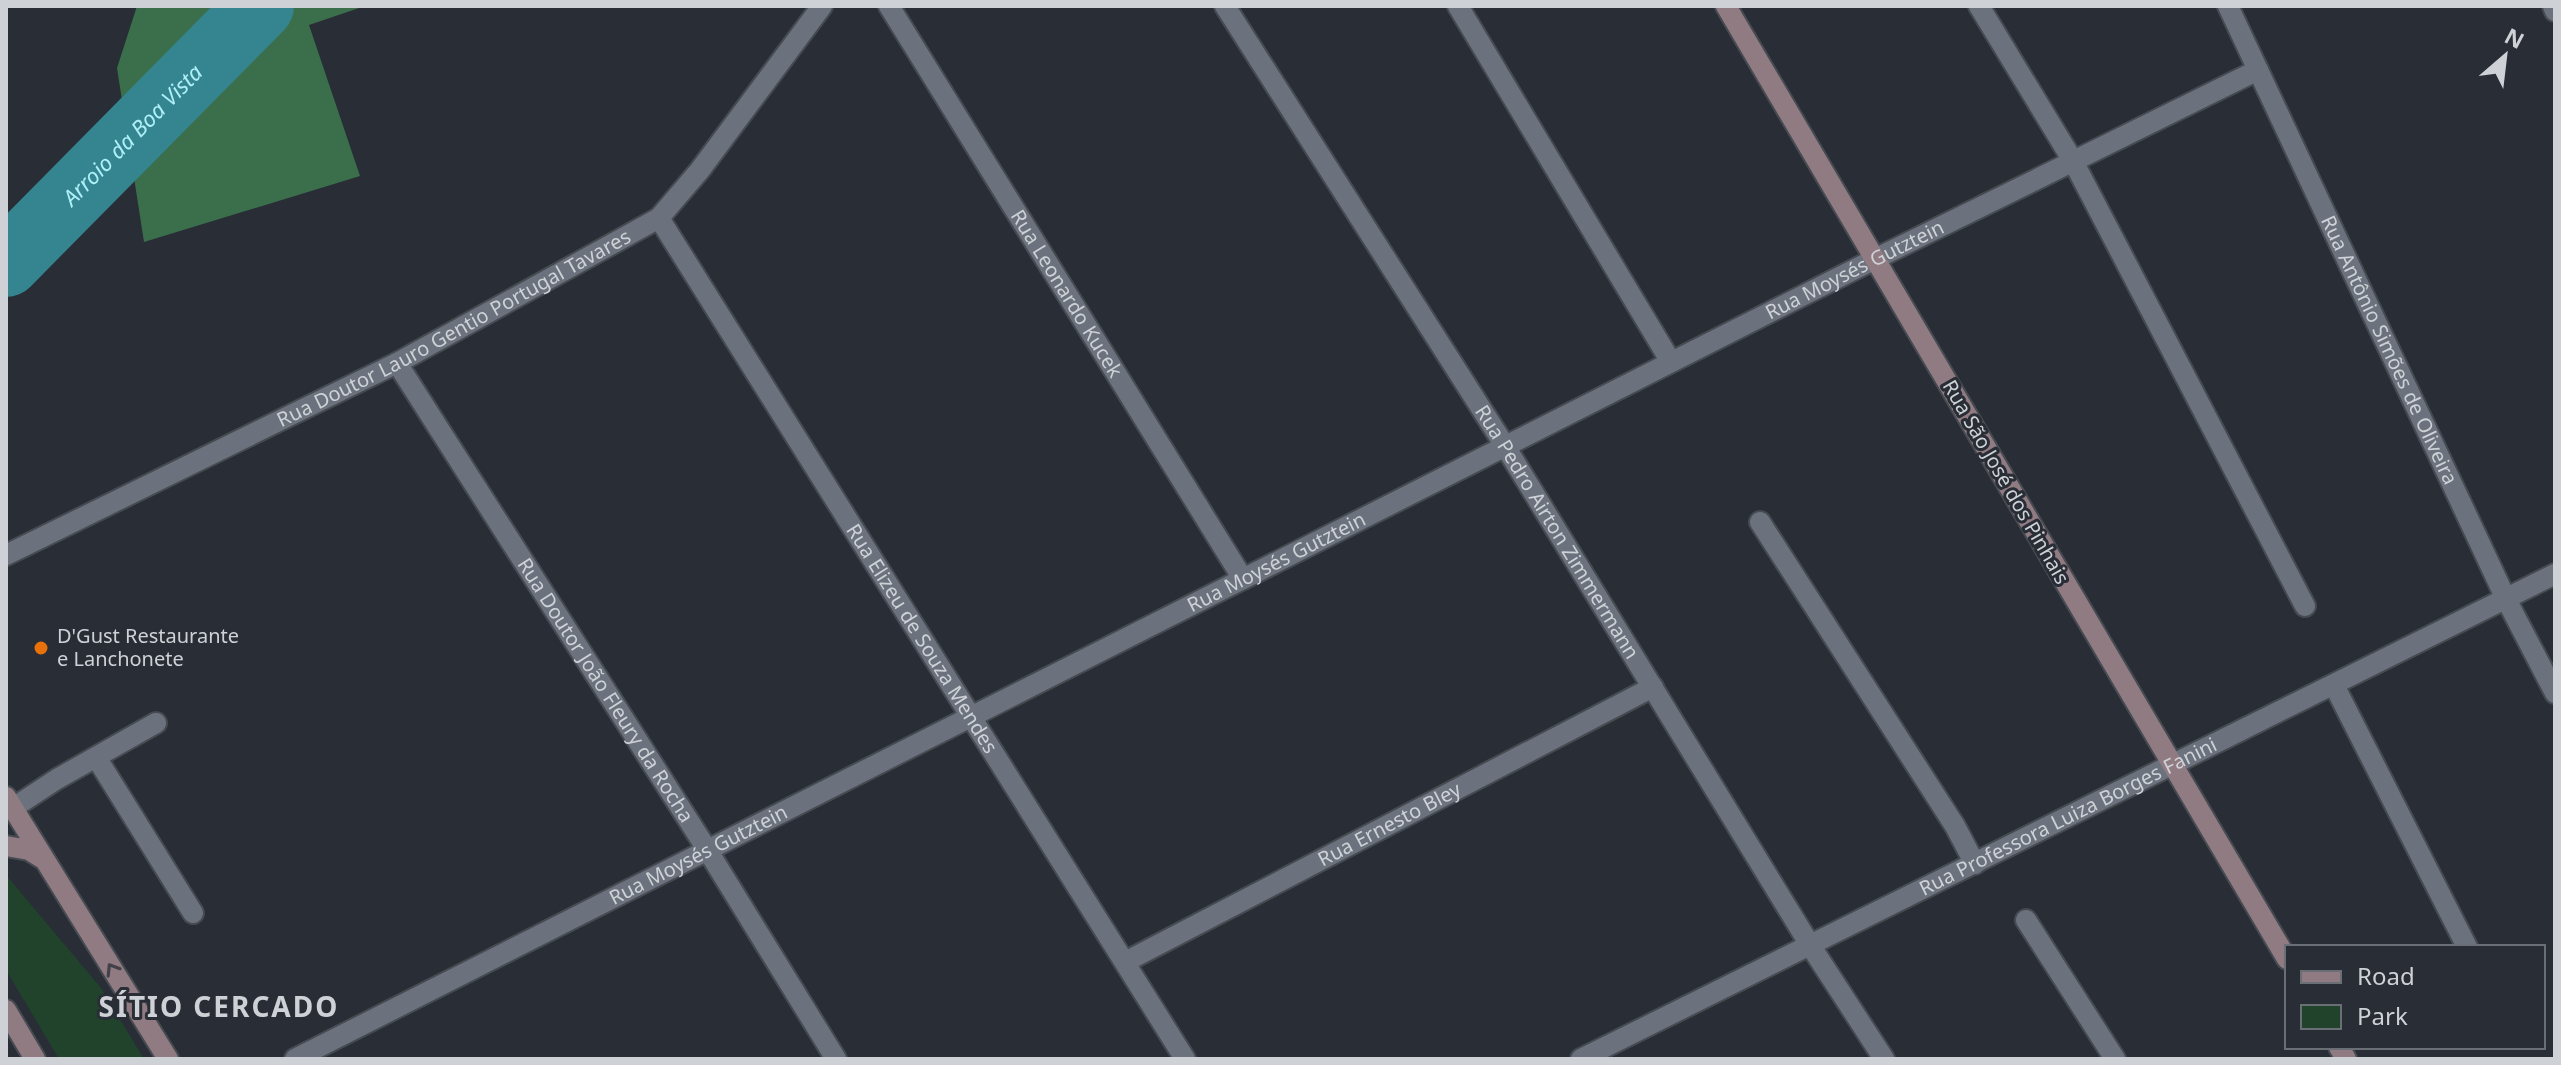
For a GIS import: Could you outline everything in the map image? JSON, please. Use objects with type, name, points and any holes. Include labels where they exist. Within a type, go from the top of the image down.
[{"type":"street","name":"Rua Doutor Lauro Gentio Portugal Tavares","points":[[6,555],[397,363],[659,218],[700,170],[822,6]]},
{"type":"street","name":"Rua Leonardo Kucek","points":[[889,6],[1243,579]]},
{"type":"street","name":"Rua Pedro Airton Zimmermann","points":[[1225,6],[1505,446],[1810,945],[1884,1059]]},
{"type":"street","points":[[1458,6],[1671,362]]},
{"type":"street","name":"Rua São José dos Pinhais","points":[[1726,6],[2285,956]]},
{"type":"street","points":[[1979,6],[2073,161],[2305,606]]},
{"type":"street","name":"Rua Antônio Simões de Oliveira","points":[[2228,6],[2506,599],[2555,693]]},
{"type":"street","name":"Rua Moysés Gutztein","points":[[295,1059],[1875,259],[2258,70]]},
{"type":"street","name":"Rua Elizeu de Souza Mendes","points":[[659,218],[1185,1059]]},
{"type":"street","name":"Rua Doutor João Fleury da Rocha","points":[[397,363],[708,851],[836,1059]]},
{"type":"street","points":[[1760,522],[1955,826],[1975,864]]},
{"type":"street","name":"Rua Professora Luiza Borges Fanini","points":[[1581,1059],[2555,574]]},
{"type":"street","points":[[2334,685],[2466,945]]},
{"type":"street","name":"Rua Ernesto Bley","points":[[1125,962],[1653,687]]},
{"type":"street","points":[[156,723],[10,802],[168,1059]]},
{"type":"street","points":[[96,757],[193,913]]},
{"type":"street","points":[[6,846],[29,850],[45,860]]},
{"type":"street","points":[[2026,920],[2115,1059]]},
{"type":"street","points":[[6,1010],[35,1059]]},
{"type":"green space","points":[[137,6],[365,6],[309,25],[360,176],[144,242],[117,68]]},
{"type":"green space","points":[[6,875],[101,988],[144,1059],[59,1059],[6,970]]},
{"type":"waterway","name":"Arroio da Boa Vista","points":[[6,263],[260,6]]},
{"type":"place","name":"D'Gust Restaurante e Lanchonete","points":[[41,648]]},
{"type":"district","name":"SÍTIO CERCADO","points":[[219,1007]]}]
